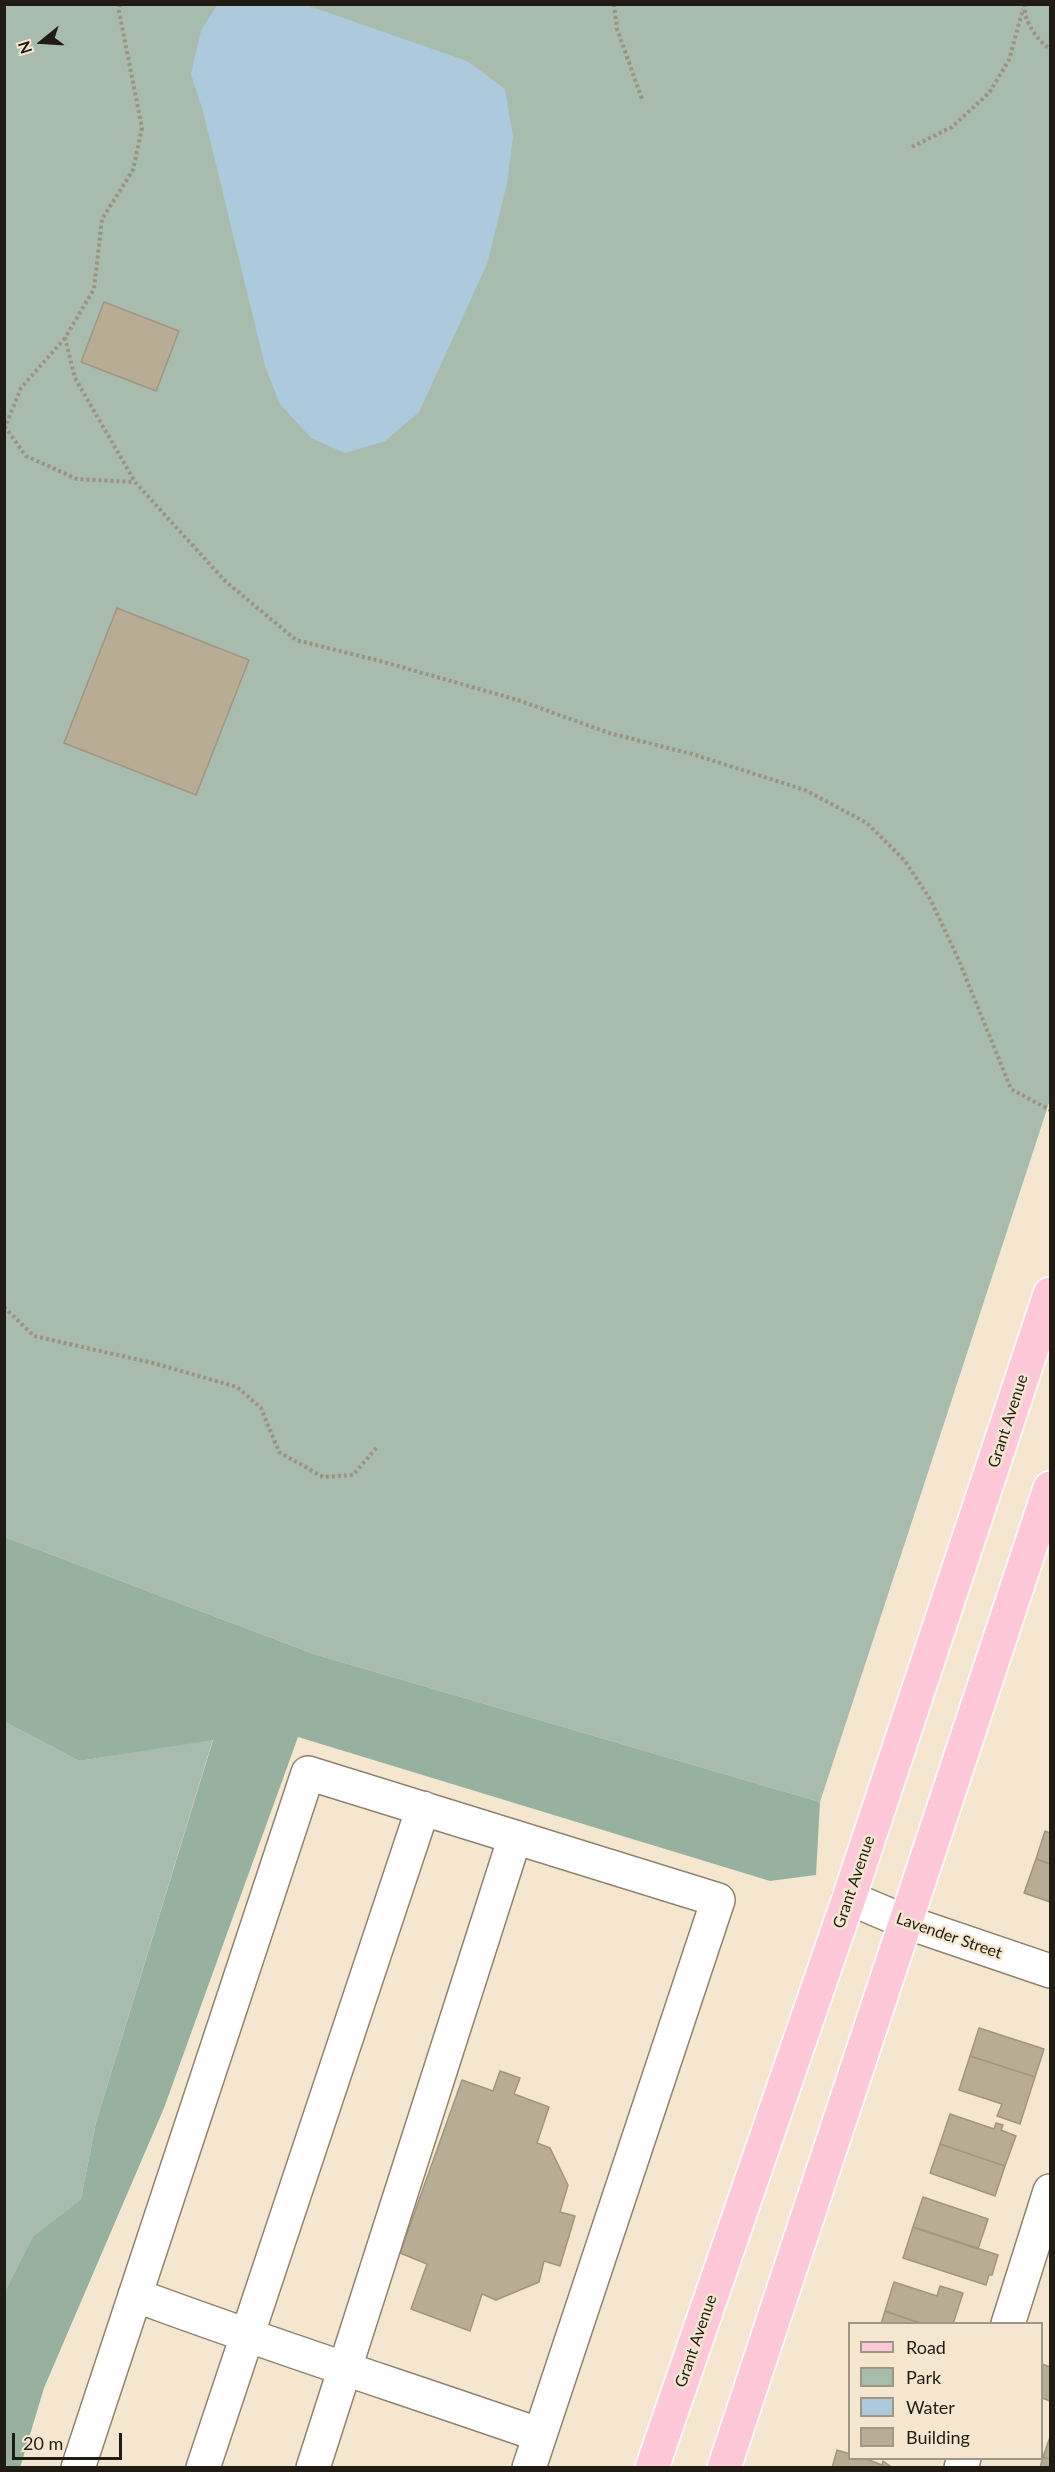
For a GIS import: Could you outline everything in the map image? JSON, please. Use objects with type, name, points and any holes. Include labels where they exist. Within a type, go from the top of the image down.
[{"type":"main road","name":"Grant Avenue","points":[[652,2468],[849,1898],[1050,1294]]},
{"type":"main road","points":[[724,2468],[1050,1488]]},
{"type":"street","points":[[78,2468],[308,1773],[718,1900],[529,2468]]},
{"type":"street","points":[[202,2468],[423,1808]]},
{"type":"street","points":[[313,2468],[515,1837]]},
{"type":"street","name":"Lavender Street","points":[[849,1898],[906,1922],[1050,1971]]},
{"type":"street","points":[[1009,2322],[1050,2191]]},
{"type":"street","points":[[135,2295],[246,2337],[345,2368],[540,2435]]},
{"type":"path","points":[[120,4],[118,10],[142,128],[133,170],[102,219],[94,289],[65,338],[21,388],[5,429],[26,456],[77,479],[135,482]]},
{"type":"path","points":[[614,4],[618,28],[642,99]]},
{"type":"path","points":[[1024,7],[1033,32],[1050,49]]},
{"type":"path","points":[[912,147],[952,127],[989,93],[1010,60],[1024,7]]},
{"type":"path","points":[[65,338],[75,378],[135,482],[225,581],[296,640],[518,700],[609,733],[692,754],[794,786],[867,823],[905,861],[930,899],[957,956],[1011,1089],[1050,1110]]},
{"type":"path","points":[[4,1307],[34,1336],[153,1363],[237,1387],[261,1408],[279,1452],[323,1477],[353,1475],[378,1446]]},
{"type":"green space","points":[[5,5],[1050,5],[1050,1100],[820,1802],[314,1654],[5,1537]]},
{"type":"green space","points":[[5,1537],[314,1654],[820,1802],[816,1875],[770,1881],[298,1737],[164,2108],[44,2388],[20,2468],[5,2467],[5,2291],[33,2236],[81,2199],[96,2122],[213,1740],[79,1761],[5,1722]]},
{"type":"green space","points":[[5,1722],[79,1761],[213,1739],[96,2122],[81,2199],[33,2236],[5,2291]]},
{"type":"water","points":[[303,4],[467,61],[505,89],[513,137],[507,183],[487,264],[419,412],[385,441],[345,453],[311,438],[280,404],[265,366],[203,111],[191,74],[201,31],[217,5]]},
{"type":"building","points":[[104,302],[179,331],[156,391],[81,362]]},
{"type":"building","points":[[117,608],[249,660],[196,795],[64,743]]},
{"type":"building","points":[[1045,1831],[1050,1833],[1050,1864],[1036,1859]]},
{"type":"building","points":[[1036,1859],[1050,1864],[1050,1902],[1024,1893]]},
{"type":"building","points":[[979,2028],[1044,2049],[1035,2077],[970,2056]]},
{"type":"building","points":[[970,2056],[1035,2077],[1020,2124],[997,2116],[1002,2104],[959,2090]]},
{"type":"building","points":[[500,2071],[520,2078],[514,2094],[549,2107],[537,2143],[550,2148],[568,2185],[560,2212],[575,2216],[560,2266],[544,2261],[539,2282],[496,2300],[482,2294],[470,2331],[411,2309],[427,2264],[400,2253],[462,2080],[493,2091]]},
{"type":"building","points":[[950,2114],[994,2129],[996,2123],[1003,2125],[1001,2130],[1016,2136],[1005,2166],[940,2144]]},
{"type":"building","points":[[940,2144],[1005,2166],[995,2196],[930,2173]]},
{"type":"building","points":[[923,2197],[988,2219],[978,2249],[913,2227]]},
{"type":"building","points":[[913,2227],[998,2255],[992,2275],[989,2275],[986,2285],[903,2258]]},
{"type":"building","points":[[894,2282],[937,2296],[940,2286],[963,2293],[954,2322],[917,2322],[885,2311]]},
{"type":"building","points":[[885,2311],[917,2322],[882,2322]]},
{"type":"building","points":[[1043,2364],[1050,2367],[1050,2401],[1043,2398]]},
{"type":"building","points":[[1050,2437],[1050,2459],[1043,2457]]},
{"type":"building","points":[[837,2450],[848,2453],[848,2460],[869,2460],[882,2465],[883,2461],[893,2468],[832,2468]]},
{"type":"building","points":[[1043,2457],[1050,2459],[1050,2468],[1040,2468]]}]
